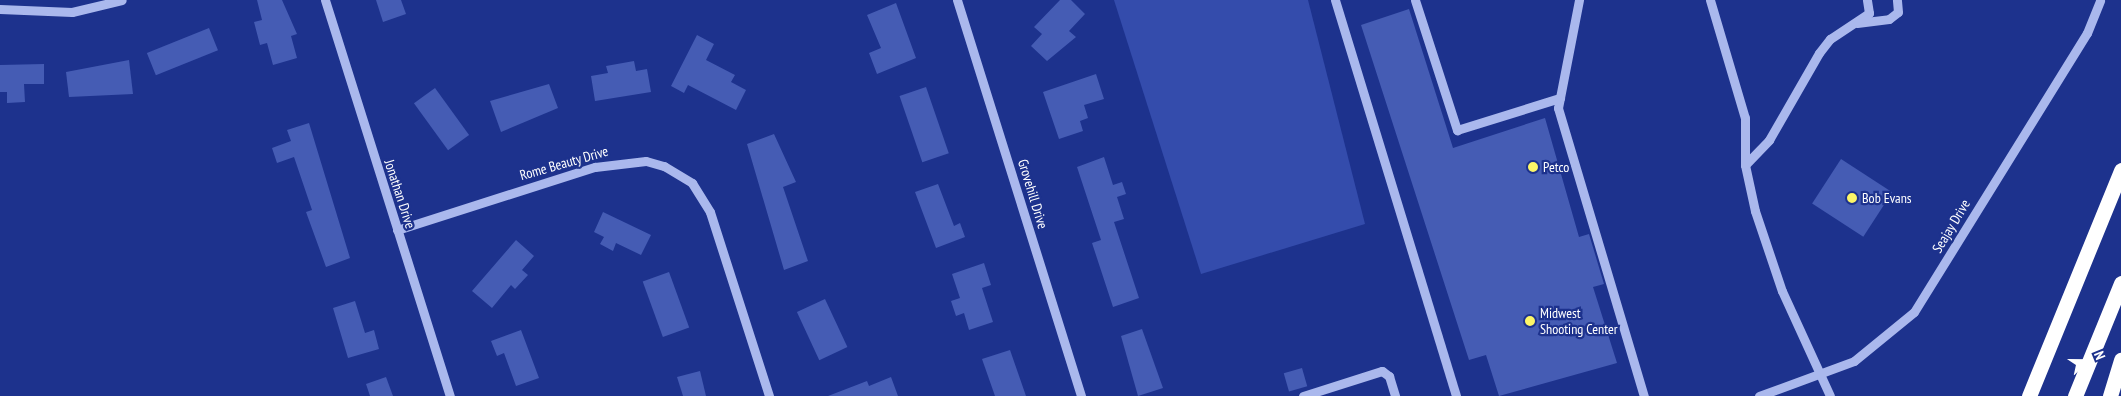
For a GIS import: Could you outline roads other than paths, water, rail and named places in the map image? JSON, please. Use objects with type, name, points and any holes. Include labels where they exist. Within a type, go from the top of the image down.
[{"type":"highway","points":[[2030,396],[2121,170]]},
{"type":"highway","points":[[2075,396],[2121,283]]},
{"type":"highway","points":[[2110,396],[2121,360]]},
{"type":"street","points":[[0,9],[72,12],[122,0]]},
{"type":"street","name":"Jonathan Drive","points":[[325,0],[450,396]]},
{"type":"street","name":"Grovehill Drive","points":[[957,0],[1081,396]]},
{"type":"street","points":[[1335,0],[1456,396]]},
{"type":"street","points":[[1415,0],[1457,130],[1560,98]]},
{"type":"street","points":[[1579,0],[1558,108],[1644,396]]},
{"type":"street","points":[[1710,0],[1745,118],[1745,165],[1782,291],[1823,374],[1830,396]]},
{"type":"street","points":[[1745,165],[1769,140],[1819,53],[1830,39],[1870,13],[1867,0]]},
{"type":"street","points":[[1857,23],[1889,19],[1898,12],[1897,0]]},
{"type":"street","name":"Seajay Drive","points":[[1759,396],[1823,374],[1876,346],[1914,312],[2088,33],[2100,0]]},
{"type":"street","name":"Rome Beauty Drive","points":[[397,230],[595,167],[646,162],[664,166],[692,183],[710,212],[769,396]]},
{"type":"street","points":[[1303,396],[1382,371],[1389,376],[1395,396]]},
{"type":"place","name":"Petco","points":[[1533,167]]},
{"type":"place","name":"Bob Evans","points":[[1852,198]]},
{"type":"place","name":"Midwest Shooting Center","points":[[1530,321]]}]
